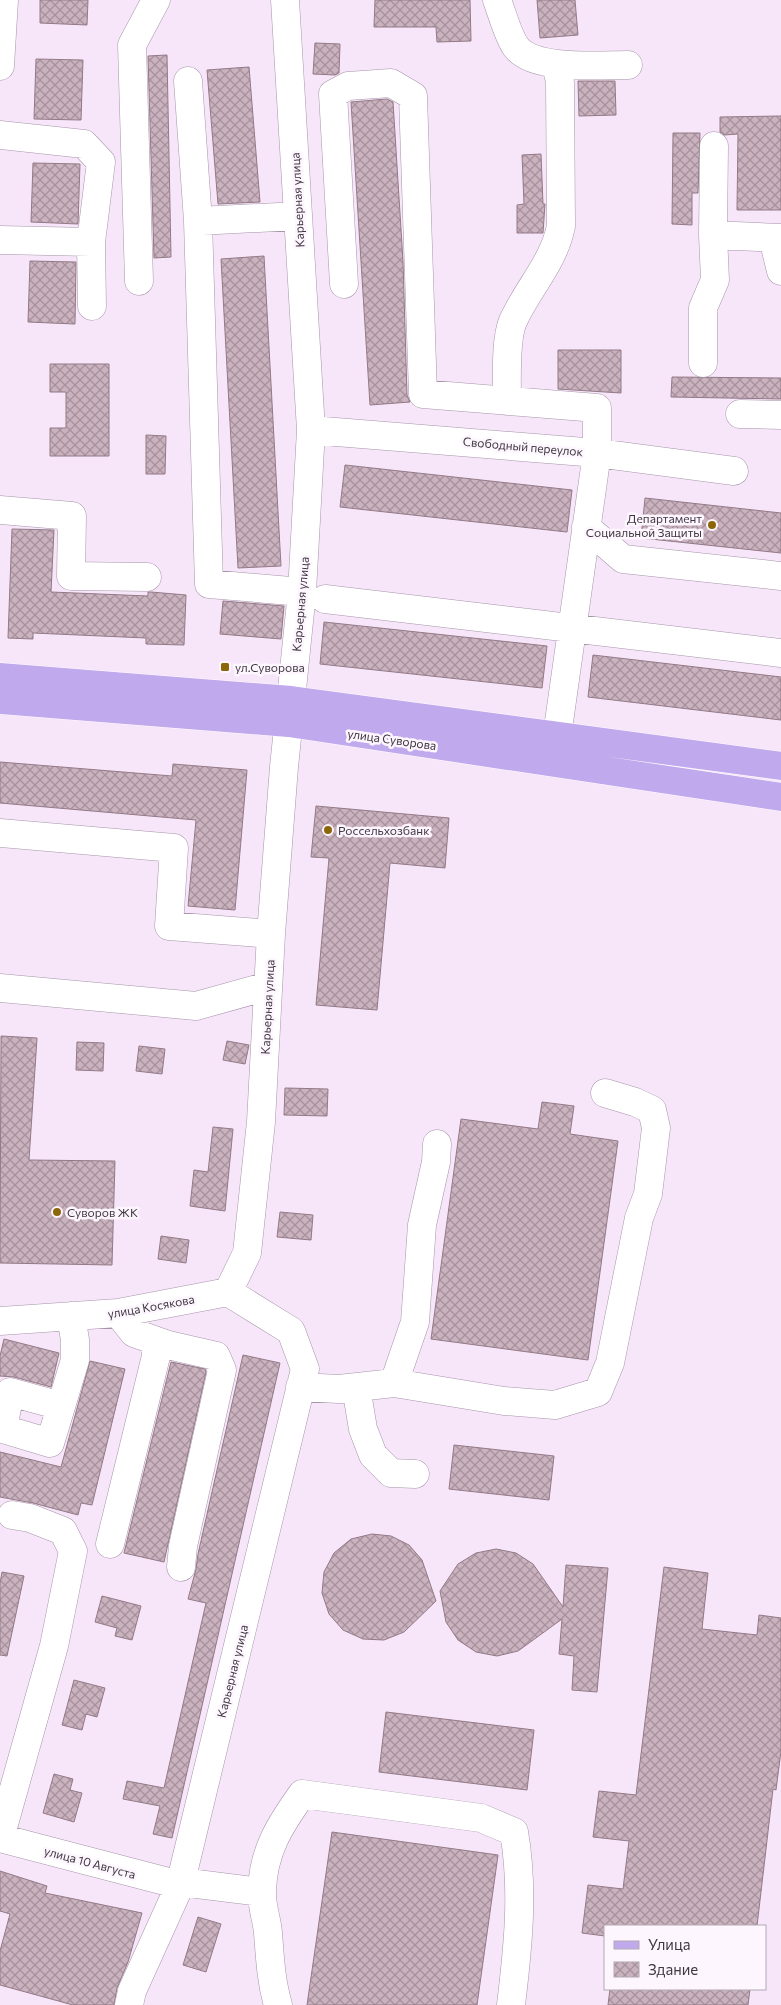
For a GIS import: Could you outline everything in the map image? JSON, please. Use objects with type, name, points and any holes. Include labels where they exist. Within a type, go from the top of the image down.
[{"type":"main road","name":"улица Суворова","points":[[0,677],[290,712],[557,736],[781,766]]},
{"type":"main road","name":"улица Суворова","points":[[0,700],[290,712],[781,796]]},
{"type":"street","points":[[0,66],[4,0]]},
{"type":"street","points":[[139,281],[132,45],[156,0]]},
{"type":"street","name":"Карьерная улица","points":[[129,2005],[132,1991],[181,1884],[304,1369],[291,1331],[228,1292],[247,1253],[261,1122],[268,986],[290,712],[313,595],[311,430],[285,0]]},
{"type":"street","points":[[497,0],[516,47],[531,56],[557,65],[628,65]]},
{"type":"street","points":[[507,401],[506,364],[512,323],[557,245],[561,226],[560,83],[557,65]]},
{"type":"street","points":[[188,81],[198,221],[209,584],[313,595],[781,653]]},
{"type":"street","points":[[290,95],[333,94],[348,86],[391,83],[413,96],[423,394],[598,408],[596,453],[557,736]]},
{"type":"street","points":[[333,94],[344,284]]},
{"type":"street","points":[[0,135],[84,144],[101,162],[91,242],[92,306]]},
{"type":"street","points":[[703,363],[703,308],[715,280],[713,235],[714,146]]},
{"type":"street","points":[[198,221],[298,216]]},
{"type":"street","points":[[713,235],[777,238],[781,271]]},
{"type":"street","points":[[0,240],[91,242]]},
{"type":"street","points":[[740,414],[781,415]]},
{"type":"street","name":"Свободный переулок","points":[[311,430],[596,453],[734,470]]},
{"type":"street","points":[[0,510],[72,516],[71,576],[147,577]]},
{"type":"street","points":[[586,526],[623,559],[781,576]]},
{"type":"street","points":[[0,833],[174,848],[169,926],[272,934]]},
{"type":"street","points":[[0,988],[196,1006],[268,986]]},
{"type":"street","points":[[300,1387],[339,1389],[394,1383],[504,1401],[555,1405],[598,1392],[610,1363],[639,1218],[648,1194],[656,1128],[652,1110],[635,1102],[605,1093]]},
{"type":"street","points":[[394,1383],[414,1322],[422,1225],[436,1162],[437,1144]]},
{"type":"street","name":"улица Косякова","points":[[0,1321],[118,1313],[228,1292]]},
{"type":"street","points":[[118,1313],[134,1333],[156,1341],[216,1356],[222,1370],[183,1546],[181,1567]]},
{"type":"street","points":[[61,1406],[75,1360],[75,1340],[71,1316]]},
{"type":"street","points":[[110,1544],[156,1356],[156,1341]]},
{"type":"street","points":[[356,1387],[363,1429],[373,1455],[391,1473],[415,1474]]},
{"type":"street","points":[[0,1838],[54,1646],[73,1551],[63,1532],[30,1518],[12,1516]]},
{"type":"street","points":[[278,2005],[269,1966],[268,1932],[261,1892],[266,1864],[277,1830],[302,1794],[481,1818],[514,1832],[519,1859],[520,1926],[511,2005]]},
{"type":"street","name":"улица 10 Августа","points":[[0,1838],[181,1884],[261,1892]]},
{"type":"building","points":[[40,0],[88,0],[87,25],[40,23]]},
{"type":"building","points":[[375,0],[470,0],[471,41],[437,42],[436,27],[374,27]]},
{"type":"building","points":[[537,0],[575,0],[578,35],[540,38]]},
{"type":"building","points":[[315,43],[340,44],[339,73],[335,75],[313,74]]},
{"type":"building","points":[[167,55],[171,257],[154,258],[148,56]]},
{"type":"building","points":[[36,59],[83,60],[81,120],[34,119]]},
{"type":"building","points":[[249,67],[260,202],[218,204],[207,70]]},
{"type":"building","points":[[578,81],[615,81],[616,115],[579,116]]},
{"type":"building","points":[[387,99],[393,102],[403,261],[407,395],[410,402],[370,405],[351,102]]},
{"type":"building","points":[[781,116],[781,210],[737,210],[738,134],[724,135],[720,132],[720,117]]},
{"type":"building","points":[[673,133],[700,133],[698,193],[692,193],[692,225],[672,224]]},
{"type":"building","points":[[541,154],[543,204],[545,204],[543,233],[517,233],[517,205],[524,204],[522,155]]},
{"type":"building","points":[[33,163],[80,164],[78,224],[31,222]]},
{"type":"building","points":[[264,256],[281,566],[238,568],[221,259]]},
{"type":"building","points":[[30,261],[76,262],[75,324],[28,322]]},
{"type":"building","points":[[558,350],[621,350],[621,393],[558,389]]},
{"type":"building","points":[[50,364],[109,364],[109,456],[50,456],[50,428],[66,428],[66,392],[50,392]]},
{"type":"building","points":[[672,377],[781,378],[781,399],[671,397]]},
{"type":"building","points":[[146,435],[166,436],[165,474],[146,474]]},
{"type":"building","points":[[345,465],[572,490],[567,532],[340,507]]},
{"type":"building","name":"Департамент Социальной Защиты","points":[[645,498],[781,513],[781,553],[641,538]]},
{"type":"building","points":[[12,529],[54,530],[51,592],[148,596],[148,592],[151,592],[186,595],[184,645],[146,644],[146,638],[33,633],[33,639],[8,638]]},
{"type":"building","points":[[223,601],[284,606],[281,639],[220,634]]},
{"type":"building","points":[[324,622],[547,646],[542,688],[320,664]]},
{"type":"building","points":[[593,655],[781,677],[781,720],[588,697]]},
{"type":"building","points":[[0,762],[172,776],[173,764],[247,770],[235,910],[188,906],[196,820],[0,803]]},
{"type":"building","points":[[316,806],[449,818],[445,868],[390,863],[377,1010],[316,1005],[329,858],[311,857]]},
{"type":"building","name":"Суворов ЖК","points":[[1,1036],[37,1038],[29,1160],[115,1161],[112,1265],[0,1263]]},
{"type":"building","points":[[227,1041],[249,1045],[245,1064],[223,1060]]},
{"type":"building","points":[[77,1042],[104,1043],[103,1071],[76,1070]]},
{"type":"building","points":[[139,1046],[165,1049],[162,1074],[136,1071]]},
{"type":"building","points":[[285,1088],[328,1089],[327,1116],[284,1115]]},
{"type":"building","points":[[542,1102],[574,1106],[570,1134],[618,1141],[588,1360],[431,1339],[461,1119],[538,1129]]},
{"type":"building","points":[[213,1127],[233,1129],[225,1211],[190,1206],[194,1170],[208,1172]]},
{"type":"building","points":[[280,1212],[313,1215],[311,1240],[277,1237]]},
{"type":"building","points":[[161,1236],[189,1240],[186,1263],[158,1259]]},
{"type":"building","points":[[4,1339],[59,1353],[51,1387],[14,1377],[0,1376],[0,1356]]},
{"type":"building","points":[[243,1355],[280,1363],[172,1838],[153,1834],[160,1806],[123,1799],[127,1781],[164,1788],[206,1603],[188,1599]]},
{"type":"building","points":[[90,1361],[125,1369],[92,1505],[81,1503],[78,1515],[33,1503],[0,1497],[0,1452],[61,1467]]},
{"type":"building","points":[[171,1362],[205,1369],[206,1372],[164,1562],[124,1553]]},
{"type":"building","points":[[454,1445],[554,1456],[549,1500],[449,1489]]},
{"type":"building","points":[[372,1534],[391,1536],[409,1545],[422,1560],[436,1601],[404,1632],[384,1640],[363,1639],[343,1630],[329,1614],[322,1593],[324,1572],[334,1553],[351,1539]]},
{"type":"building","points":[[496,1549],[516,1553],[533,1564],[563,1607],[566,1565],[608,1568],[597,1692],[572,1690],[574,1656],[559,1654],[562,1619],[518,1651],[497,1656],[476,1652],[458,1640],[446,1622],[440,1591],[458,1564],[476,1553]]},
{"type":"building","points":[[664,1567],[708,1573],[702,1629],[757,1635],[759,1615],[781,1618],[781,1751],[776,1790],[773,1789],[757,1925],[604,1925],[604,1936],[582,1933],[588,1885],[623,1889],[629,1841],[593,1837],[599,1791],[636,1795]]},
{"type":"building","points":[[2,1572],[24,1576],[7,1656],[0,1655],[0,1583]]},
{"type":"building","points":[[102,1596],[141,1606],[132,1640],[115,1636],[117,1628],[95,1622]]},
{"type":"building","points":[[74,1680],[105,1688],[97,1717],[86,1714],[82,1730],[62,1725]]},
{"type":"building","points":[[386,1712],[534,1730],[527,1790],[379,1772]]},
{"type":"building","points":[[54,1774],[73,1779],[70,1790],[82,1793],[74,1822],[43,1813]]},
{"type":"building","points":[[332,1832],[498,1855],[477,2005],[307,2005]]},
{"type":"building","points":[[0,1871],[47,1886],[45,1893],[142,1913],[128,1962],[117,1988],[114,2005],[73,2005],[0,1985],[0,1951],[10,1914],[0,1911]]},
{"type":"building","points":[[198,1917],[221,1924],[206,1972],[183,1965]]},
{"type":"building","points":[[610,1990],[750,1990],[748,2005],[608,2005]]},
{"type":"place","name":"Департамент Социальной Защиты","points":[[712,525]]},
{"type":"place","name":"ул.Суворова","points":[[225,667]]},
{"type":"place","name":"Россельхозбанк","points":[[328,830]]},
{"type":"place","name":"Суворов ЖК","points":[[57,1212]]}]
